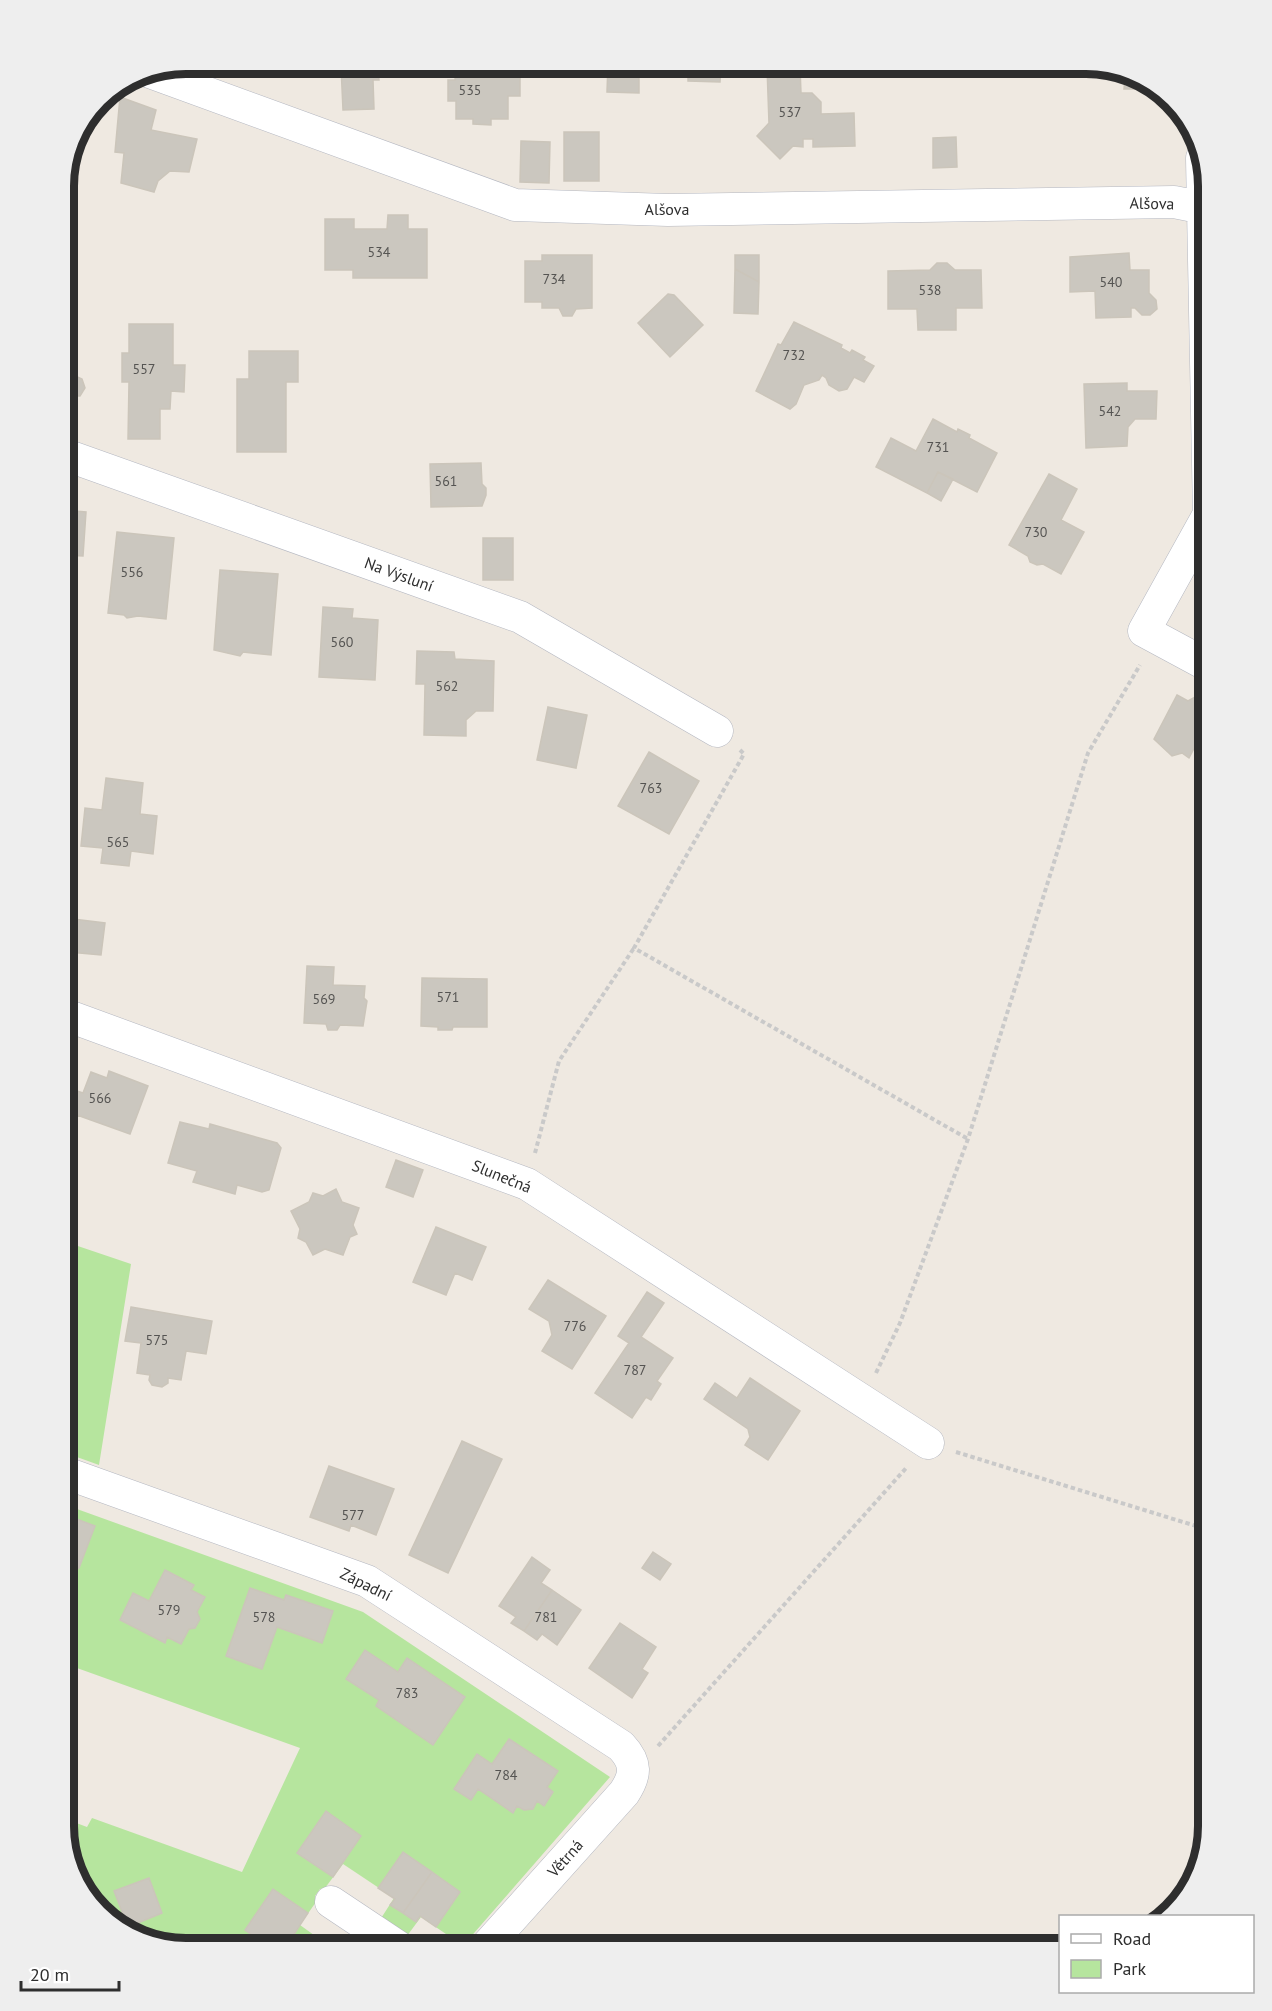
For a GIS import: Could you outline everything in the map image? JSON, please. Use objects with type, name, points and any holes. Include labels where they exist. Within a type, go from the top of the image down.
[{"type":"street","name":"Alšova","points":[[162,76],[515,205],[668,210],[1174,202],[1198,206]]},
{"type":"street","name":"Na Výsluní","points":[[74,458],[520,617],[717,731]]},
{"type":"street","points":[[1198,534],[1144,631],[1198,660]]},
{"type":"street","name":"Slunečná","points":[[74,1018],[527,1184],[928,1443]]},
{"type":"street","name":"Západní","points":[[74,1476],[367,1581],[621,1746],[634,1768]]},
{"type":"street","name":"Větrná","points":[[495,1937],[624,1793],[634,1768]]},
{"type":"street","points":[[331,1902],[384,1937]]},
{"type":"path","points":[[862,1401],[900,1323],[968,1139],[1088,753],[1155,638]]},
{"type":"path","points":[[527,1184],[559,1061],[634,948],[744,754],[717,731]]},
{"type":"path","points":[[634,948],[968,1139]]},
{"type":"path","points":[[634,1768],[928,1443],[1198,1527]]},
{"type":"green space","points":[[74,1245],[131,1264],[99,1465],[74,1456]]},
{"type":"green space","points":[[74,1508],[363,1612],[610,1777],[470,1937],[444,1937],[446,1934],[421,1917],[406,1937],[400,1937],[378,1923],[394,1898],[343,1864],[325,1888],[320,1889],[315,1896],[316,1902],[300,1925],[317,1937],[179,1937],[150,1932],[123,1919],[92,1888],[77,1854],[74,1822],[87,1827],[92,1818],[242,1872],[300,1748],[74,1667]]},
{"type":"building","points":[[341,74],[379,74],[379,80],[373,80],[374,109],[343,110]]},
{"type":"building","points":[[455,74],[520,74],[520,96],[508,96],[508,119],[491,119],[491,125],[473,124],[473,119],[456,119],[456,101],[448,101],[448,80],[455,80]]},
{"type":"building","points":[[608,74],[642,74],[642,77],[639,76],[639,93],[607,92]]},
{"type":"building","points":[[688,74],[720,74],[720,82],[688,81]]},
{"type":"building","points":[[767,74],[800,74],[801,93],[812,93],[821,102],[821,114],[854,113],[855,146],[813,147],[813,139],[803,139],[803,147],[793,146],[780,159],[757,136],[769,123]]},
{"type":"building","points":[[1125,80],[1143,89],[1124,89]]},
{"type":"building","points":[[120,97],[156,110],[151,130],[197,139],[189,172],[170,171],[158,181],[154,192],[121,183],[124,153],[115,152]]},
{"type":"building","points":[[564,132],[599,132],[599,181],[564,181]]},
{"type":"building","points":[[956,137],[957,167],[933,168],[933,138]]},
{"type":"building","points":[[521,141],[550,142],[549,183],[520,182]]},
{"type":"building","points":[[388,215],[408,215],[408,229],[427,229],[427,278],[353,278],[353,270],[325,270],[325,219],[354,219],[354,229],[387,229]]},
{"type":"building","points":[[1129,253],[1130,270],[1149,270],[1149,293],[1156,300],[1157,309],[1150,315],[1142,315],[1135,308],[1131,308],[1131,317],[1096,318],[1095,291],[1070,292],[1070,257]]},
{"type":"building","points":[[542,255],[592,255],[592,308],[576,309],[572,316],[563,316],[559,308],[542,308],[542,302],[525,302],[525,261],[542,261]]},
{"type":"building","points":[[735,255],[759,255],[759,282],[735,269]]},
{"type":"building","points":[[937,263],[947,263],[955,270],[981,270],[982,308],[956,308],[956,330],[918,330],[917,309],[888,309],[888,271],[930,270]]},
{"type":"building","points":[[735,269],[759,282],[758,314],[734,313]]},
{"type":"building","points":[[668,294],[674,295],[703,325],[670,357],[638,323]]},
{"type":"building","points":[[794,322],[842,345],[841,348],[850,353],[852,350],[865,357],[863,360],[874,366],[864,382],[854,377],[847,389],[839,391],[829,385],[822,375],[819,380],[804,385],[796,404],[790,409],[756,391],[778,344],[781,345]]},
{"type":"building","points":[[129,324],[173,324],[173,365],[185,365],[184,392],[171,391],[170,409],[160,409],[160,439],[128,439],[129,382],[122,382],[122,353],[129,353]]},
{"type":"building","points":[[249,351],[298,351],[298,382],[286,382],[286,452],[237,452],[237,379],[249,379]]},
{"type":"building","points":[[74,375],[82,379],[85,388],[80,396],[74,396]]},
{"type":"building","points":[[1127,383],[1127,391],[1157,391],[1156,419],[1135,419],[1128,427],[1127,446],[1086,448],[1084,384]]},
{"type":"building","points":[[933,419],[957,432],[958,429],[970,435],[969,438],[997,453],[977,492],[938,472],[927,493],[876,467],[891,438],[916,451]]},
{"type":"building","points":[[481,463],[482,484],[486,488],[482,506],[431,507],[430,464]]},
{"type":"building","points":[[938,472],[953,479],[941,501],[927,493]]},
{"type":"building","points":[[1049,474],[1077,489],[1061,520],[1084,532],[1061,574],[1043,564],[1037,565],[1030,562],[1028,556],[1009,545]]},
{"type":"building","points":[[74,511],[86,512],[83,556],[74,556]]},
{"type":"building","points":[[117,532],[174,538],[166,619],[138,616],[127,618],[124,615],[108,613]]},
{"type":"building","points":[[483,538],[513,538],[513,580],[483,580]]},
{"type":"building","points":[[220,570],[278,574],[271,655],[243,652],[240,656],[214,650]]},
{"type":"building","points":[[323,607],[353,609],[352,618],[378,620],[375,680],[319,677]]},
{"type":"building","points":[[417,651],[454,652],[455,659],[494,661],[493,711],[476,711],[466,720],[466,736],[424,735],[425,684],[416,684]]},
{"type":"building","points":[[1177,695],[1188,701],[1195,697],[1198,698],[1198,741],[1189,758],[1182,753],[1172,756],[1154,739]]},
{"type":"building","points":[[548,707],[587,715],[576,768],[537,760]]},
{"type":"building","points":[[649,752],[699,781],[669,834],[618,806]]},
{"type":"building","points":[[106,778],[143,783],[140,814],[157,816],[153,854],[131,851],[129,866],[101,863],[103,848],[81,846],[85,808],[102,810]]},
{"type":"building","points":[[74,919],[105,923],[101,955],[74,952]]},
{"type":"building","points":[[307,966],[334,967],[333,985],[365,986],[364,998],[367,1001],[363,1026],[340,1025],[337,1030],[328,1030],[326,1024],[304,1023]]},
{"type":"building","points":[[422,978],[487,979],[487,1027],[453,1027],[452,1030],[438,1030],[438,1027],[421,1026]]},
{"type":"building","points":[[109,1071],[148,1086],[130,1134],[77,1115],[74,1124],[74,1090],[83,1093],[91,1072],[107,1078]]},
{"type":"building","points":[[180,1122],[209,1129],[210,1124],[277,1143],[281,1148],[269,1190],[262,1192],[237,1185],[235,1194],[193,1182],[197,1171],[168,1163]]},
{"type":"building","points":[[396,1160],[423,1170],[413,1197],[386,1187]]},
{"type":"building","points":[[336,1189],[342,1202],[359,1208],[353,1225],[357,1234],[350,1237],[343,1255],[325,1249],[313,1255],[306,1242],[298,1238],[300,1229],[291,1211],[309,1202],[313,1193],[323,1196]]},
{"type":"building","points":[[436,1227],[486,1247],[472,1280],[455,1273],[446,1295],[413,1282]]},
{"type":"building","points":[[548,1280],[606,1316],[572,1369],[542,1351],[552,1335],[549,1321],[529,1309]]},
{"type":"building","points":[[647,1292],[664,1303],[641,1337],[673,1358],[657,1381],[661,1384],[651,1400],[646,1397],[632,1418],[595,1393],[629,1343],[618,1336]]},
{"type":"building","points":[[131,1307],[212,1321],[206,1354],[186,1351],[181,1380],[168,1378],[168,1383],[162,1387],[152,1385],[149,1380],[150,1375],[137,1373],[141,1343],[125,1341]]},
{"type":"building","points":[[750,1378],[800,1411],[768,1460],[745,1445],[750,1437],[748,1429],[704,1399],[715,1383],[737,1398]]},
{"type":"building","points":[[462,1441],[502,1459],[448,1573],[409,1555]]},
{"type":"building","points":[[329,1466],[394,1489],[376,1535],[351,1525],[349,1531],[310,1517]]},
{"type":"building","points":[[74,1518],[95,1526],[79,1568],[74,1570]]},
{"type":"building","points":[[653,1552],[671,1564],[660,1580],[642,1568]]},
{"type":"building","points":[[532,1557],[550,1570],[541,1583],[552,1590],[524,1631],[511,1623],[516,1617],[499,1606]]},
{"type":"building","points":[[165,1570],[194,1585],[191,1590],[205,1597],[197,1612],[200,1619],[195,1628],[189,1629],[181,1644],[167,1637],[165,1643],[120,1620],[133,1593],[149,1601]]},
{"type":"building","points":[[250,1588],[284,1600],[286,1595],[333,1611],[322,1643],[277,1627],[262,1669],[226,1656]]},
{"type":"building","points":[[552,1590],[581,1610],[557,1645],[542,1634],[537,1640],[524,1631]]},
{"type":"building","points":[[620,1623],[656,1647],[642,1669],[648,1673],[632,1698],[589,1668]]},
{"type":"building","points":[[365,1650],[398,1672],[407,1658],[465,1697],[433,1745],[376,1706],[379,1700],[346,1679]]},
{"type":"building","points":[[509,1739],[558,1771],[547,1787],[553,1792],[544,1806],[537,1801],[533,1809],[524,1810],[517,1806],[513,1813],[478,1789],[471,1800],[454,1789],[477,1754],[492,1764]]},
{"type":"building","points":[[326,1811],[361,1836],[333,1877],[297,1853]]},
{"type":"building","points":[[403,1852],[432,1872],[403,1913],[390,1905],[395,1899],[378,1888]]},
{"type":"building","points":[[432,1872],[460,1892],[436,1927],[420,1916],[416,1922],[403,1913]]},
{"type":"building","points":[[149,1878],[162,1913],[134,1925],[125,1920],[114,1891]]},
{"type":"building","points":[[273,1889],[308,1913],[292,1937],[255,1937],[245,1930]]}]
